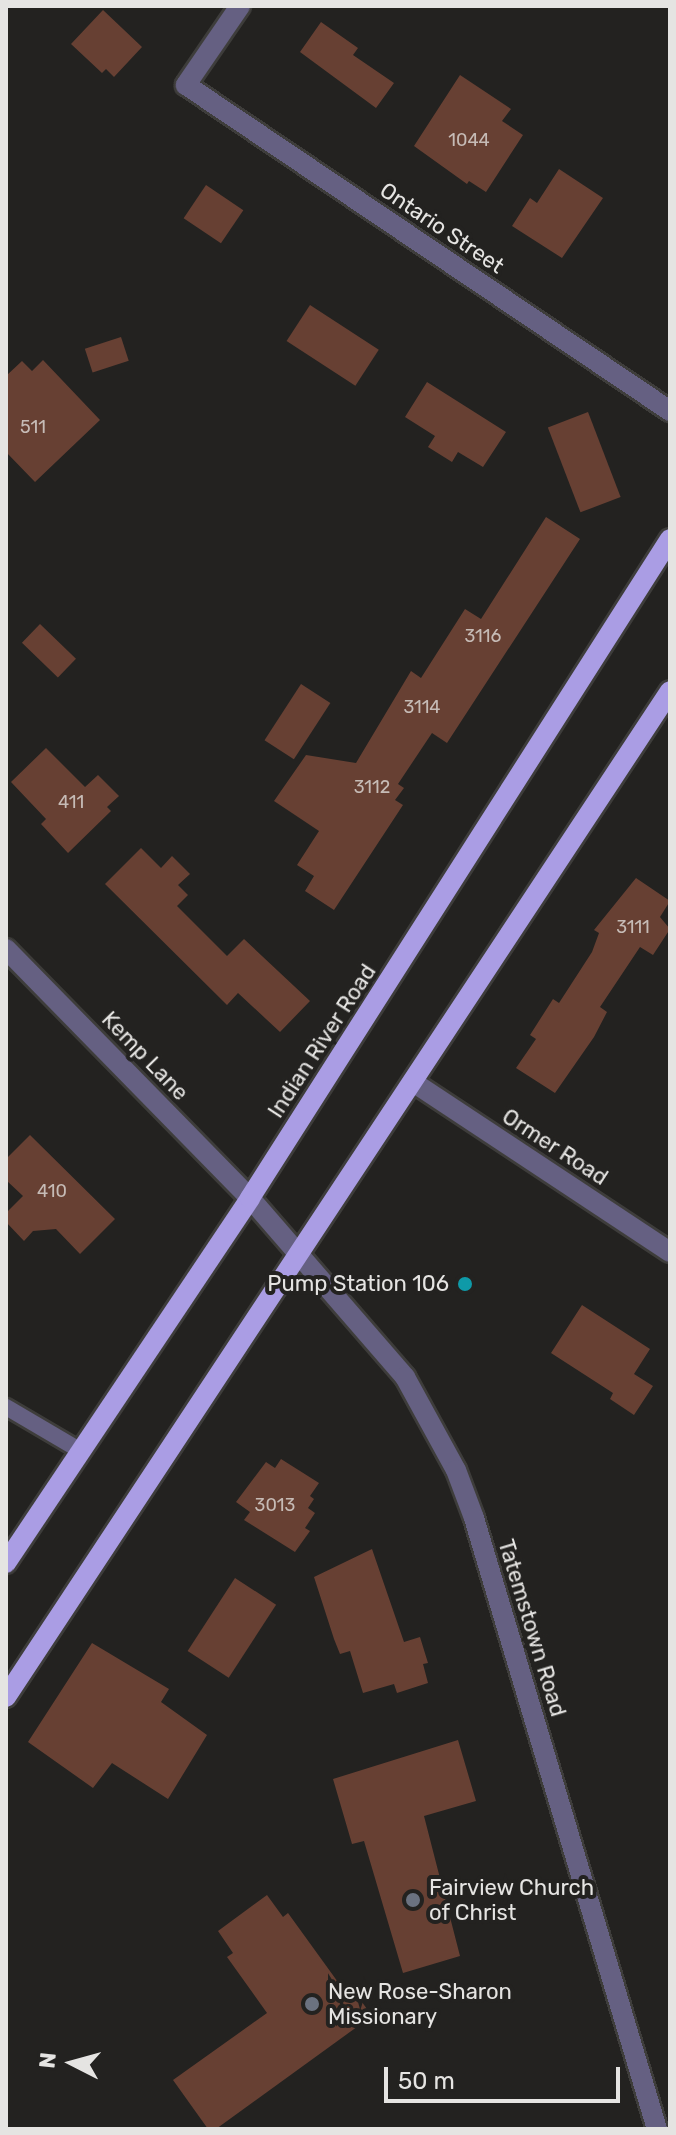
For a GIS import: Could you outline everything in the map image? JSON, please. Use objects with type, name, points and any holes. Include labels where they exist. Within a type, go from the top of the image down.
[{"type":"main road","name":"Indian River Road","points":[[6,1563],[250,1198],[670,539]]},
{"type":"main road","points":[[6,1697],[670,691]]},
{"type":"street","name":"Ontario Street","points":[[240,6],[186,85],[670,411]]},
{"type":"street","name":"Kemp Lane","points":[[6,949],[250,1198]]},
{"type":"street","name":"Ormer Road","points":[[413,1082],[670,1252]]},
{"type":"street","name":"Tatemstown Road","points":[[250,1198],[405,1377],[456,1470],[657,2129]]},
{"type":"lane","points":[[6,1407],[81,1451]]},
{"type":"building","points":[[103,10],[142,47],[114,77],[106,69],[102,73],[71,44]]},
{"type":"building","points":[[321,22],[358,48],[353,55],[394,83],[376,108],[300,52]]},
{"type":"building","points":[[460,75],[511,109],[502,121],[523,135],[486,192],[469,181],[467,184],[414,146]]},
{"type":"building","points":[[559,169],[603,198],[562,258],[512,226],[530,198],[537,203]]},
{"type":"building","points":[[206,185],[243,210],[221,243],[184,218]]},
{"type":"building","points":[[310,305],[379,350],[355,386],[287,341]]},
{"type":"building","points":[[121,337],[129,361],[93,373],[85,349]]},
{"type":"building","points":[[43,360],[100,420],[35,482],[6,452],[6,376],[22,361],[32,371]]},
{"type":"building","points":[[427,382],[506,432],[483,467],[458,452],[452,462],[428,447],[435,436],[405,417]]},
{"type":"building","points":[[588,412],[621,497],[580,512],[548,427]]},
{"type":"building","points":[[546,517],[580,539],[447,743],[432,733],[398,784],[404,788],[395,800],[403,805],[334,910],[305,891],[314,876],[297,865],[319,831],[274,801],[306,755],[356,763],[411,671],[421,678],[465,609],[481,619]]},
{"type":"building","points":[[40,624],[76,659],[58,677],[22,643]]},
{"type":"building","points":[[301,684],[330,703],[294,759],[265,740]]},
{"type":"building","points":[[46,748],[85,787],[98,775],[119,796],[107,807],[111,811],[68,853],[41,824],[46,819],[11,782]]},
{"type":"building","points":[[141,848],[161,868],[172,856],[190,874],[178,885],[188,895],[177,906],[227,956],[244,939],[310,1001],[280,1032],[238,993],[227,1005],[105,884]]},
{"type":"building","points":[[636,878],[670,901],[660,917],[670,929],[653,955],[640,947],[600,1007],[607,1012],[594,1037],[555,1093],[516,1068],[536,1039],[530,1035],[553,999],[559,1003],[592,952],[599,933],[594,930]]},
{"type":"building","points":[[30,1135],[115,1219],[80,1254],[56,1229],[33,1231],[24,1241],[6,1222],[6,1213],[23,1196],[6,1180],[6,1159]]},
{"type":"building","points":[[582,1305],[650,1349],[634,1374],[653,1386],[634,1415],[610,1399],[613,1393],[551,1353]]},
{"type":"building","points":[[281,1459],[319,1483],[310,1496],[314,1499],[308,1508],[315,1513],[305,1528],[310,1531],[295,1552],[244,1520],[250,1512],[236,1502],[266,1462],[275,1468]]},
{"type":"building","points":[[372,1549],[404,1642],[420,1637],[428,1663],[423,1664],[428,1683],[397,1693],[394,1684],[363,1693],[350,1651],[340,1654],[314,1577]]},
{"type":"building","points":[[235,1578],[276,1605],[229,1678],[188,1651]]},
{"type":"building","points":[[92,1643],[169,1689],[161,1702],[207,1735],[168,1799],[112,1763],[93,1788],[28,1742]]},
{"type":"building","name":"Fairview Church of Christ","points":[[458,1740],[476,1801],[424,1816],[460,1956],[403,1973],[364,1841],[352,1844],[333,1779]]},
{"type":"building","name":"New Rose-Sharon Missionary","points":[[267,1895],[283,1917],[288,1913],[348,1996],[354,1991],[372,2016],[216,2129],[208,2129],[173,2080],[267,2013],[227,1957],[233,1953],[218,1931]]},
{"type":"place","name":"Pump Station 106","points":[[465,1284]]},
{"type":"place","name":"Fairview Church of Christ","points":[[413,1900]]},
{"type":"place","name":"New Rose-Sharon Missionary","points":[[312,2004]]}]
